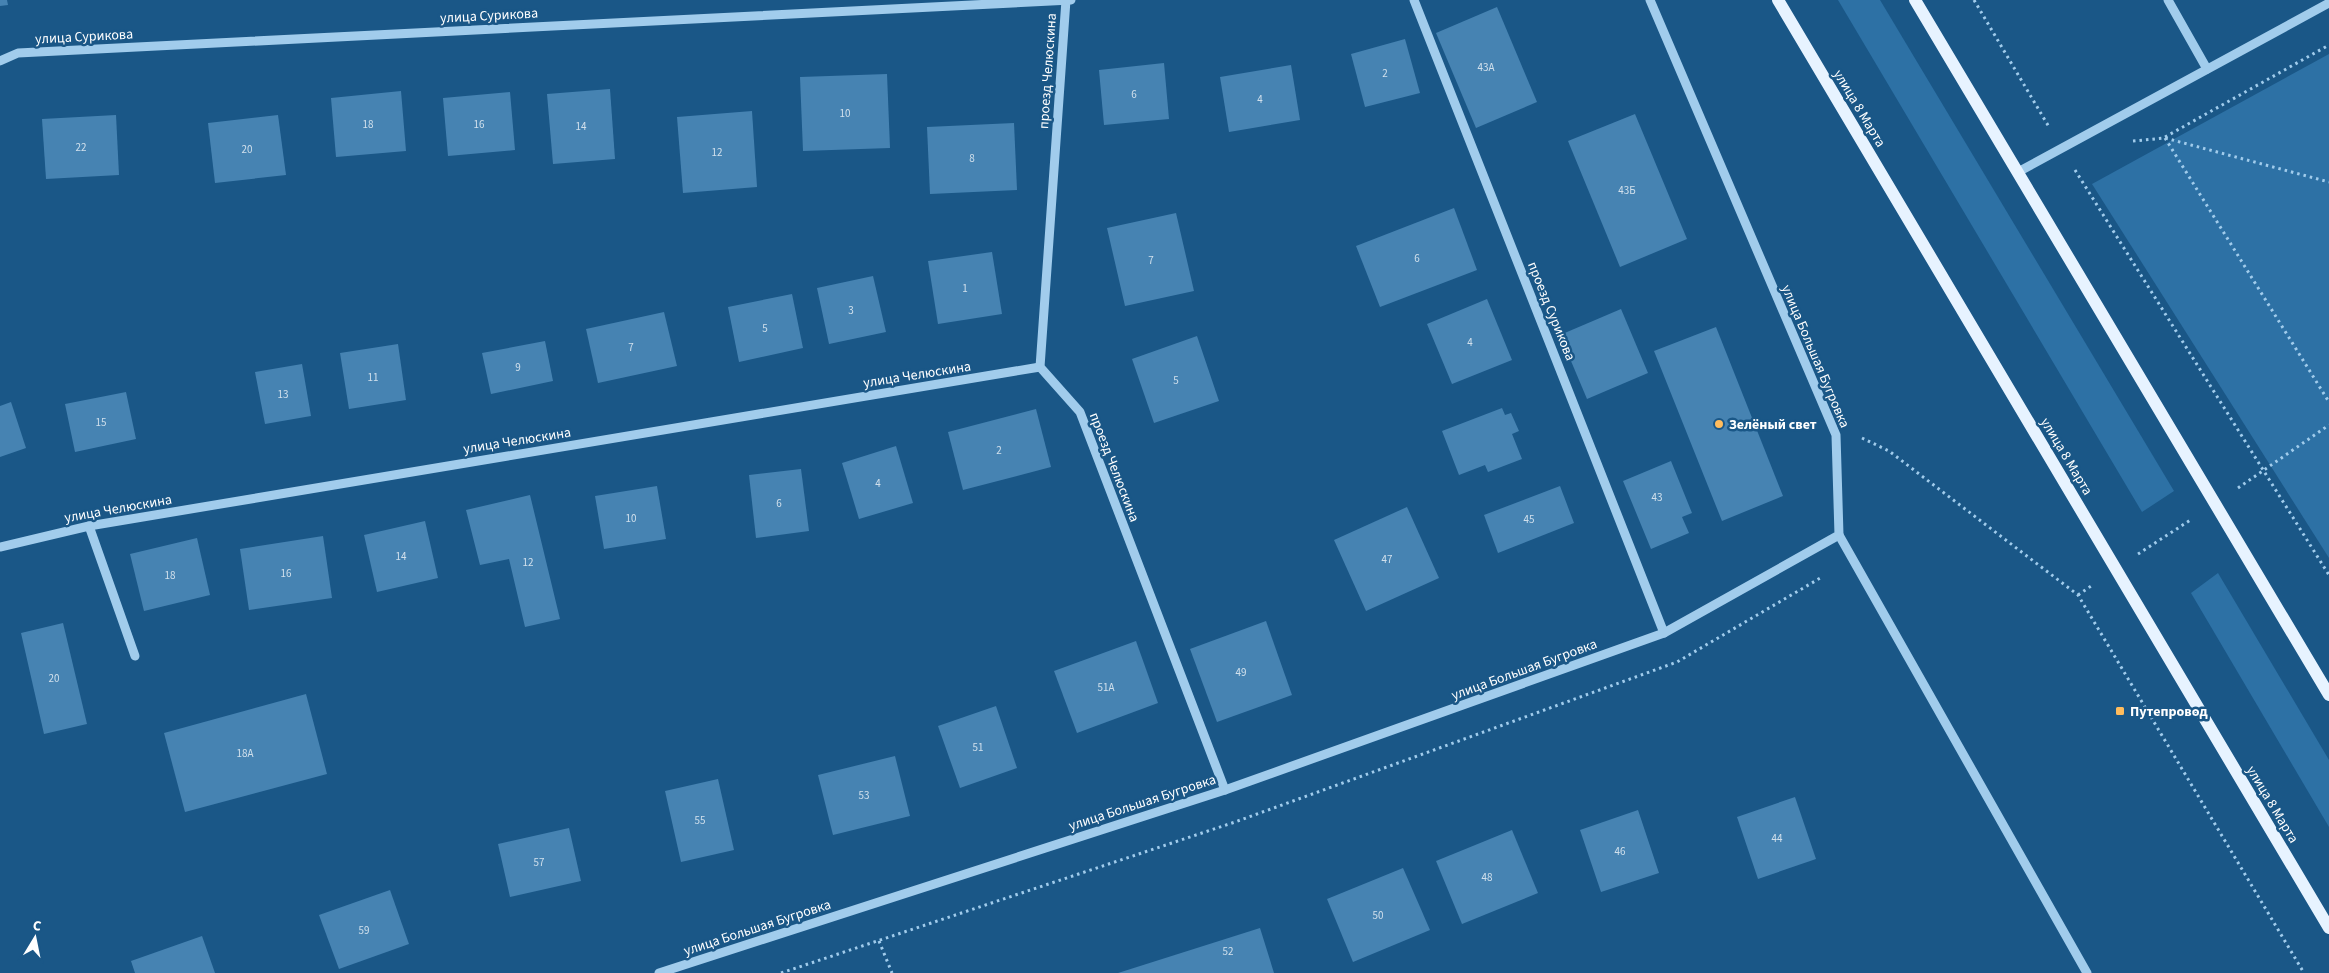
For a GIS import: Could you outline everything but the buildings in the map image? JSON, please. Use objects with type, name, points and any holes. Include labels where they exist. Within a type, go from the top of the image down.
[{"type":"main road","name":"улица 8 Марта","points":[[1778,0],[2329,928]]},
{"type":"main road","points":[[1915,0],[2329,694]]},
{"type":"street","name":"проезд Челюскина","points":[[1066,0],[1040,367],[1080,412],[1225,790]]},
{"type":"street","name":"улица Сурикова","points":[[0,61],[18,53],[1071,0]]},
{"type":"street","name":"проезд Сурикова","points":[[1414,0],[1664,633]]},
{"type":"street","name":"улица Большая Бугровка","points":[[659,973],[1225,790],[1664,633],[1839,535],[1836,435],[1650,0]]},
{"type":"street","points":[[2168,0],[2207,69]]},
{"type":"street","points":[[2018,172],[2329,2]]},
{"type":"street","name":"улица Челюскина","points":[[0,547],[89,526],[1040,367]]},
{"type":"street","points":[[89,526],[135,656]]},
{"type":"street","points":[[1839,535],[2087,973]]},
{"type":"path","points":[[1974,0],[2062,148],[2329,575]]},
{"type":"path","points":[[2165,138],[2329,45]]},
{"type":"path","points":[[2165,138],[2329,402]]},
{"type":"path","points":[[2127,141],[2165,138],[2329,182]]},
{"type":"path","points":[[1889,451],[2078,595],[2304,973]]},
{"type":"path","points":[[879,941],[892,973]]},
{"type":"shaded area","points":[[1838,0],[1880,0],[2174,491],[2142,512]]},
{"type":"shaded area","points":[[2329,54],[2329,558],[2092,184]]},
{"type":"shaded area","points":[[2218,573],[2329,760],[2329,827],[2191,593]]},
{"type":"place","name":"Зелёный свет","points":[[1719,424]]},
{"type":"place","name":"Путепровод","points":[[2120,711]]}]
